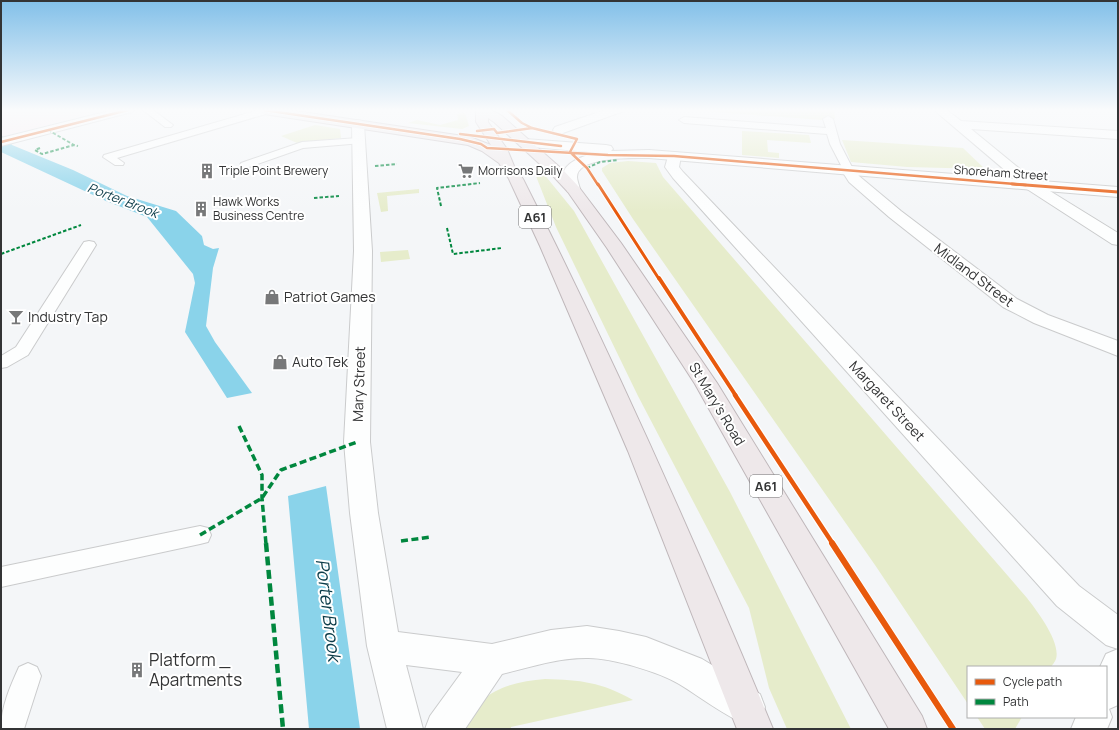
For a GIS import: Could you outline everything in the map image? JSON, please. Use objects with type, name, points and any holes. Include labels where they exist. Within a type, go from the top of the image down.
[{"type":"highway","name":"A61","points":[[481,144],[495,152],[516,154]]},
{"type":"highway","name":"St Mary's Road","points":[[497,144],[500,149],[516,154],[573,188],[615,247],[706,383],[909,729]]},
{"type":"highway","name":"St Mary's Road","points":[[511,144],[516,154],[516,179],[560,269],[651,473],[751,718]]},
{"type":"street","name":"Mary Street","points":[[359,144],[363,251],[357,442],[364,513],[384,646],[405,729]]},
{"type":"street","points":[[982,144],[1032,186],[1118,240]]},
{"type":"street","name":"Shoreham Street","points":[[516,154],[649,154],[1118,192]]},
{"type":"street","name":"Shoreham Street","points":[[573,188],[569,181],[569,175],[575,164],[608,155],[649,154]]},
{"type":"street","name":"Margaret Street","points":[[674,156],[672,167],[678,175],[1068,596],[1118,634]]},
{"type":"street","name":"Midland Street","points":[[849,171],[854,180],[895,214],[1010,303],[1041,319],[1118,349]]},
{"type":"street","points":[[384,646],[492,660],[551,646],[587,642],[619,647],[646,653],[690,671],[751,718]]},
{"type":"street","points":[[443,729],[492,660]]},
{"type":"street","points":[[1107,690],[1118,666]]},
{"type":"street","points":[[1088,729],[1094,718]]},
{"type":"lane","points":[[118,163],[108,158],[154,144]]},
{"type":"lane","points":[[245,165],[275,153],[306,144]]},
{"type":"lane","points":[[835,144],[840,149],[849,171]]},
{"type":"lane","points":[[1,363],[22,351],[89,245]]},
{"type":"lane","points":[[1,577],[200,535]]},
{"type":"lane","points":[[10,729],[28,676]]},
{"type":"green space","points":[[742,144],[767,144],[768,152],[779,153],[779,158],[742,155]]},
{"type":"green space","points":[[844,144],[904,144],[963,148],[985,169],[907,167],[851,162]]},
{"type":"green space","points":[[628,161],[656,163],[663,177],[1027,598],[1047,627],[1055,644],[1057,652],[1056,659],[1052,666],[967,666],[967,703],[875,565],[633,219],[602,171],[602,168],[610,163]]},
{"type":"green space","points":[[539,168],[574,211],[730,492],[851,729],[787,729],[769,688],[749,608],[638,396],[556,227],[534,171]]},
{"type":"green space","points":[[419,189],[419,193],[387,196],[388,211],[381,212],[377,193]]},
{"type":"green space","points":[[408,250],[410,259],[381,262],[380,252]]},
{"type":"green space","points":[[545,679],[590,683],[611,689],[633,700],[511,727],[511,729],[463,729],[479,704],[496,691],[511,685]]},
{"type":"green space","points":[[978,718],[1021,718],[1015,729],[985,729]]},
{"type":"water","name":"Porter Brook","points":[[1,144],[11,144],[73,170],[127,196],[176,211],[202,236],[204,245],[213,249],[219,248],[213,268],[206,326],[215,342],[252,393],[227,398],[185,332],[195,283],[193,274],[147,217],[106,201],[1,152]]},
{"type":"water","name":"Porter Brook","points":[[326,486],[360,729],[309,729],[288,496]]},
{"type":"marked path","points":[[40,148],[35,150],[42,154],[74,145],[78,146]]},
{"type":"marked path","points":[[587,168],[600,162],[618,160]]},
{"type":"marked path","points":[[375,166],[397,164]]},
{"type":"marked path","points":[[441,206],[437,188],[480,183]]},
{"type":"marked path","points":[[314,198],[339,196]]},
{"type":"marked path","points":[[1,254],[81,225]]},
{"type":"marked path","points":[[447,228],[453,254],[502,248]]},
{"type":"marked path","points":[[239,426],[262,475],[262,498],[283,729]]},
{"type":"marked path","points":[[200,535],[262,498],[281,470],[357,442]]},
{"type":"marked path","points":[[401,541],[431,537]]},
{"type":"cycle path","points":[[481,144],[487,148],[608,155],[674,156],[902,176],[1118,192]]},
{"type":"cycle path","points":[[545,144],[561,146]]},
{"type":"cycle path","points":[[574,144],[570,152],[587,168],[953,729]]},
{"type":"place","name":"Triple Point Brewery","points":[[207,171]]},
{"type":"place","name":"Morrisons Daily","points":[[466,171]]},
{"type":"place","name":"Hawk Works Business Centre","points":[[201,209]]},
{"type":"place","name":"Patriot Games","points":[[272,297]]},
{"type":"place","name":"Industry Tap","points":[[16,317]]},
{"type":"place","name":"Auto Tek","points":[[280,362]]},
{"type":"place","name":"Platform _ Apartments","points":[[137,670]]}]
